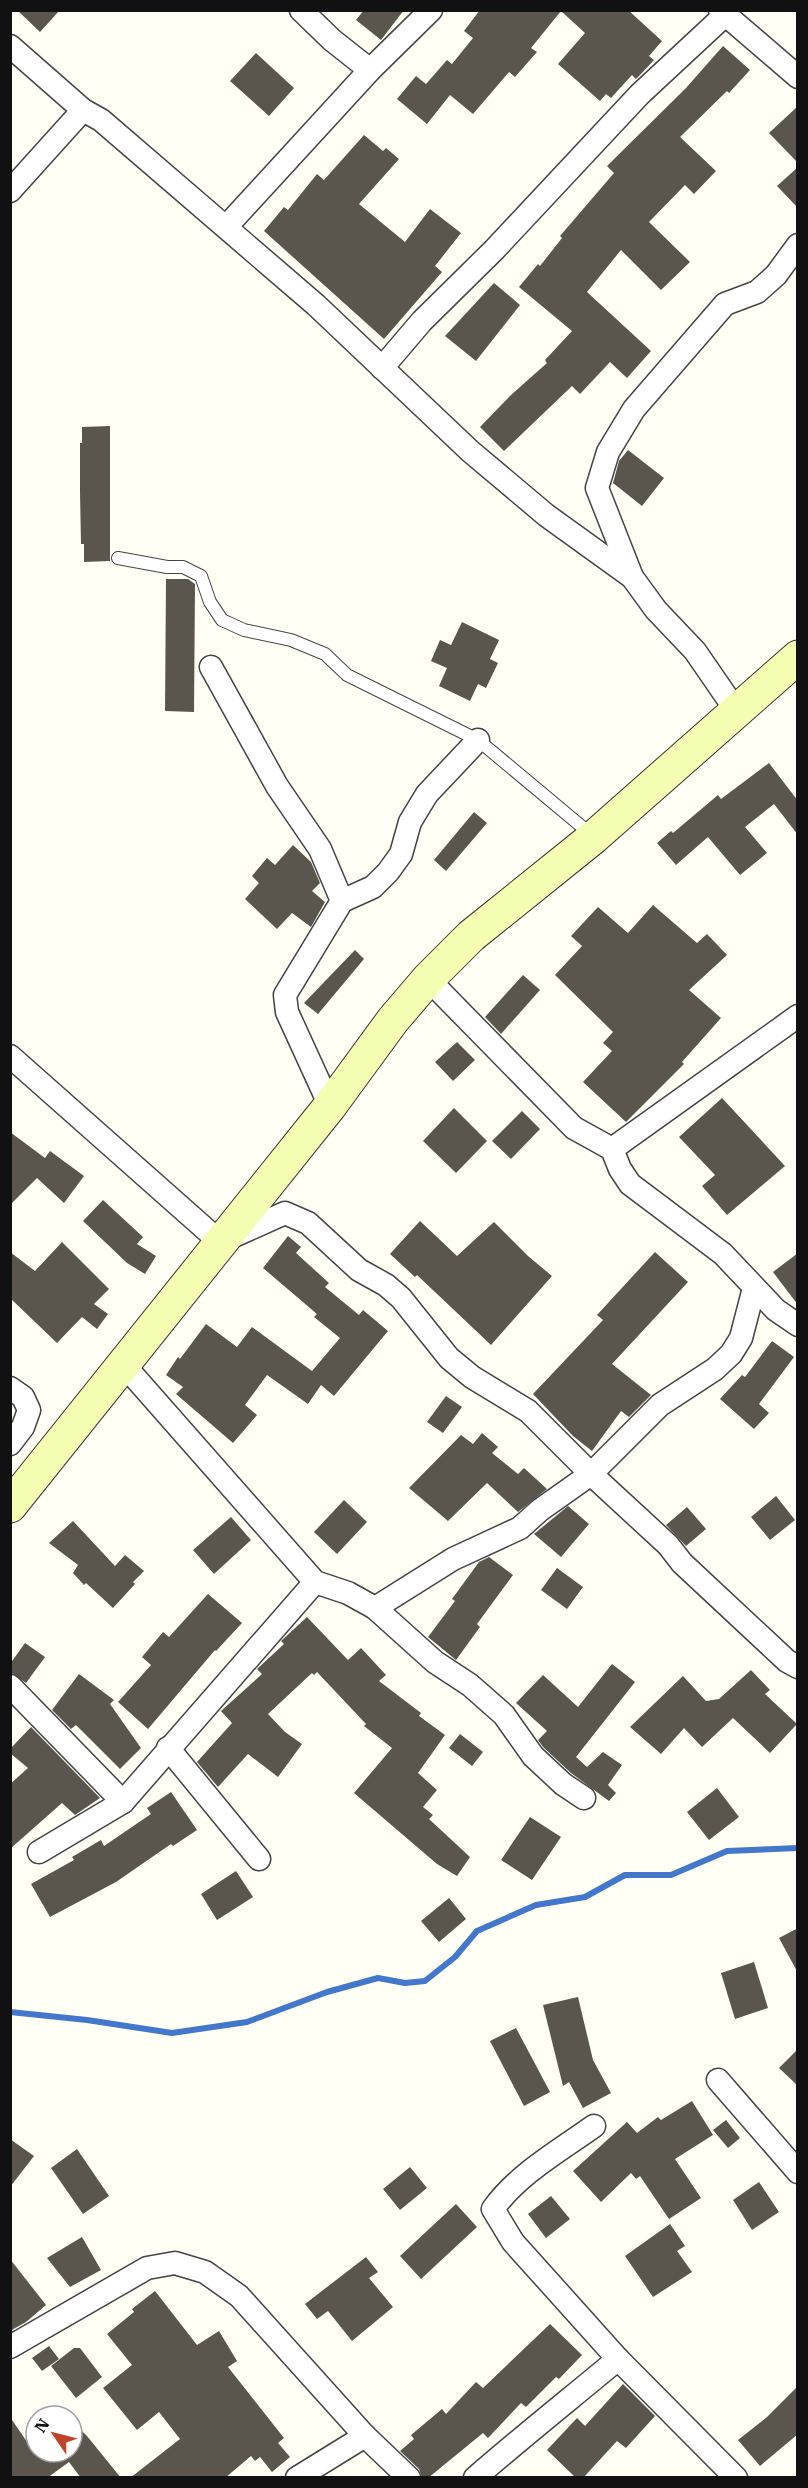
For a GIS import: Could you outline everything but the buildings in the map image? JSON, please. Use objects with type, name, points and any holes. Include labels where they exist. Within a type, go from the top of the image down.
[{"type":"main road","points":[[10,1506],[330,1106],[393,1020],[428,979],[471,936],[594,837],[798,657]]},
{"type":"street","points":[[301,10],[332,40],[370,70]]},
{"type":"street","points":[[226,227],[370,70],[431,10]]},
{"type":"street","points":[[382,368],[422,321],[494,250],[640,94],[723,13],[798,77]]},
{"type":"street","points":[[10,46],[83,110],[101,120],[316,305],[470,451],[546,515],[632,577]]},
{"type":"street","points":[[10,191],[83,110]]},
{"type":"street","points":[[737,712],[696,651],[656,610],[632,577],[597,488],[608,452],[634,409],[725,304],[757,292],[776,274],[798,245]]},
{"type":"street","points":[[211,667],[277,786],[320,849],[342,901]]},
{"type":"street","points":[[330,1106],[287,1012],[285,995],[342,901],[373,887],[388,872],[401,854],[410,822],[427,794],[477,740]]},
{"type":"street","points":[[428,979],[574,1128],[612,1149],[620,1169],[630,1184],[723,1254],[776,1310],[798,1325]]},
{"type":"street","points":[[612,1149],[798,1016]]},
{"type":"street","points":[[10,1056],[220,1242],[285,1213],[308,1222],[359,1270],[386,1285],[401,1298],[449,1358],[472,1377],[528,1411],[591,1474],[668,1545],[682,1563],[787,1661],[798,1667]]},
{"type":"street","points":[[375,1608],[453,1559],[520,1528],[540,1510],[591,1474],[660,1405],[715,1369],[731,1354],[741,1338],[754,1288]]},
{"type":"street","points":[[124,1365],[315,1582],[348,1593],[375,1608],[435,1662],[470,1685],[504,1715],[533,1756],[563,1784],[584,1798]]},
{"type":"street","points":[[10,1388],[23,1398],[29,1410],[23,1427],[10,1444]]},
{"type":"street","points":[[39,1852],[123,1802],[315,1582]]},
{"type":"street","points":[[10,1686],[123,1802]]},
{"type":"street","points":[[168,1748],[259,1859]]},
{"type":"street","points":[[718,2080],[798,2172]]},
{"type":"street","points":[[594,2126],[504,2194],[493,2209],[513,2242],[618,2359],[736,2478]]},
{"type":"street","points":[[10,2347],[147,2268],[175,2263],[205,2272],[239,2296],[365,2436],[409,2478]]},
{"type":"street","points":[[475,2478],[618,2359]]},
{"type":"street","points":[[297,2478],[365,2436]]},
{"type":"lane","points":[[118,558],[167,567],[183,567],[201,576],[210,602],[222,620],[244,630],[291,640],[326,654],[347,675],[477,740],[594,837]]},
{"type":"waterway","points":[[10,2012],[87,2020],[172,2033],[247,2022],[327,1992],[378,1978],[405,1983],[425,1981],[455,1957],[477,1931],[536,1905],[585,1897],[625,1875],[671,1875],[727,1851],[798,1848]]}]
